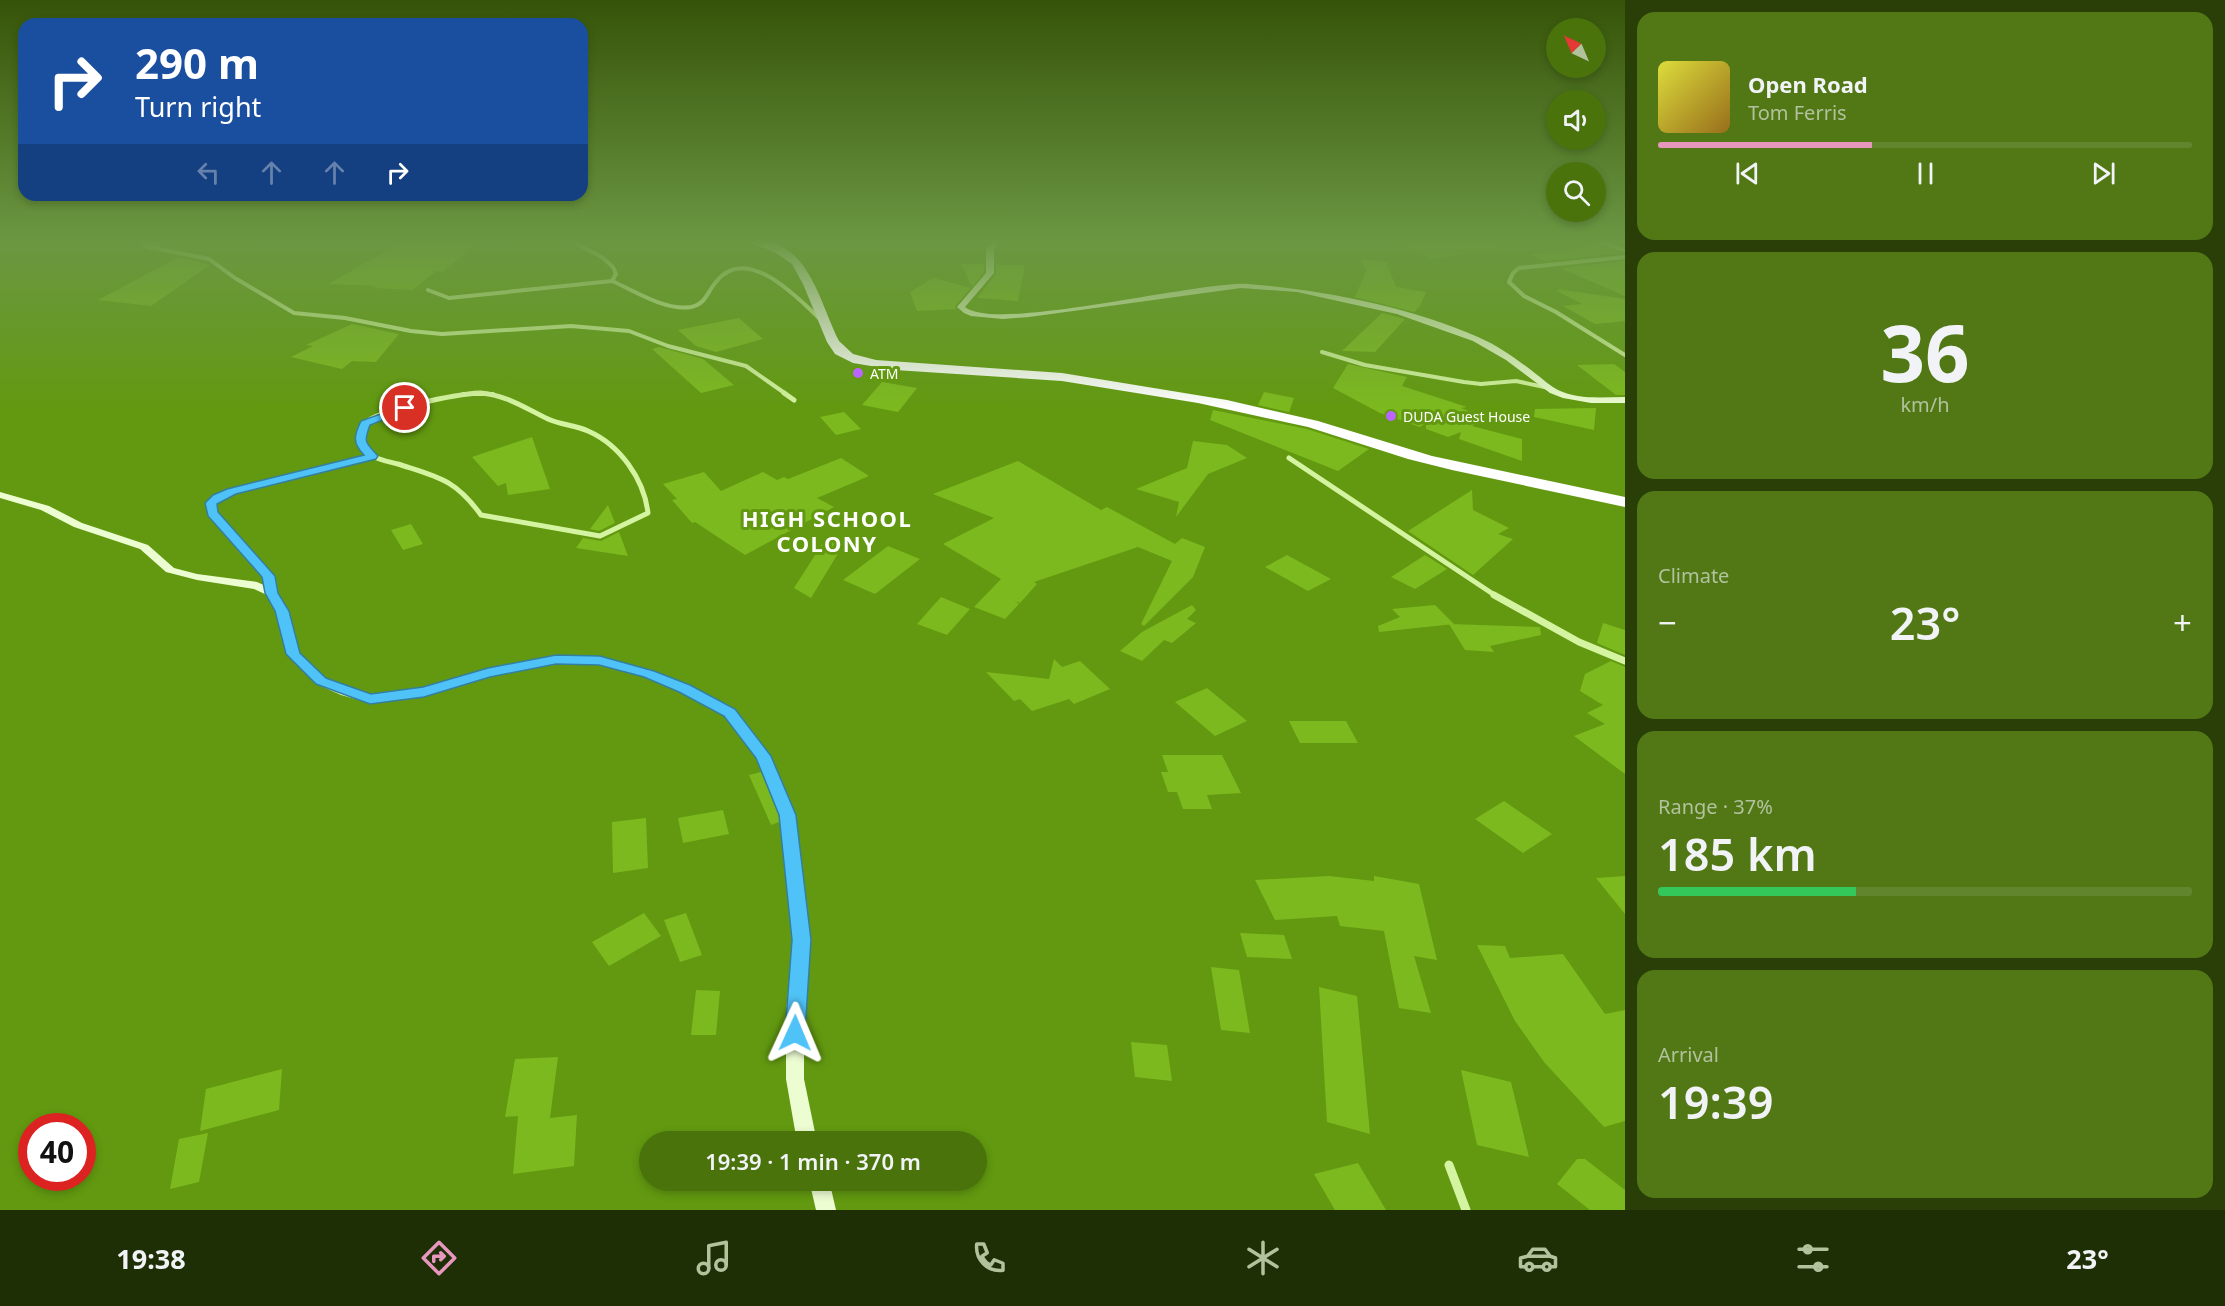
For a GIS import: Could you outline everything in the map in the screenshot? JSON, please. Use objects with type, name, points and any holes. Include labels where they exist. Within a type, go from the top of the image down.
[{"type":"highway","points":[[813,296],[838,351],[844,357],[873,365],[1047,374],[1181,397],[1313,424],[1428,460],[1625,502]]},
{"type":"street","points":[[266,296],[294,313],[442,333],[463,334],[571,326],[629,331],[668,346],[746,366],[794,400]]},
{"type":"street","points":[[445,296],[464,296]]},
{"type":"street","points":[[649,296],[672,306],[687,307],[700,304],[709,296]]},
{"type":"street","points":[[796,296],[825,323]]},
{"type":"street","points":[[970,296],[961,307],[970,314],[1000,317],[1164,296]]},
{"type":"street","points":[[1327,296],[1391,310],[1476,339],[1509,358],[1549,388],[1566,396],[1582,399],[1625,400]]},
{"type":"street","points":[[1525,296],[1556,312],[1625,355]]},
{"type":"street","points":[[1323,352],[1365,365],[1464,382],[1481,384],[1516,381],[1549,388]]},
{"type":"street","points":[[372,456],[362,446],[359,438],[365,423],[385,414],[450,398],[483,393],[519,401],[551,420],[591,432],[612,447],[630,467],[645,492],[648,513],[600,536],[481,515],[466,494],[445,479],[372,456],[231,492],[217,497],[211,503],[212,513],[269,576],[272,593],[282,611],[294,654],[321,681],[370,699],[424,692],[488,672],[556,660],[600,661],[676,684],[730,712],[763,756],[788,815],[802,940],[795,1010],[795,1079],[805,1131]]},
{"type":"street","points":[[1289,458],[1333,485],[1484,590],[1524,614],[1625,661]]},
{"type":"street","points":[[0,495],[45,508],[78,525],[144,547],[170,570],[197,577],[257,586],[272,593]]},
{"type":"street","points":[[1449,1165],[1466,1210]]},
{"type":"street","points":[[822,1191],[826,1210]]},
{"type":"building","points":[[105,296],[165,296],[151,306],[98,300]]},
{"type":"building","points":[[912,296],[963,296],[955,306],[956,309],[917,311]]},
{"type":"building","points":[[978,296],[1019,296],[1018,301],[977,298]]},
{"type":"building","points":[[1355,296],[1424,296],[1414,312]]},
{"type":"building","points":[[1568,296],[1625,299],[1625,321],[1595,324],[1563,306],[1582,304]]},
{"type":"building","points":[[1382,313],[1405,319],[1375,352],[1342,351]]},
{"type":"building","points":[[739,318],[763,339],[716,352],[696,346],[678,330]]},
{"type":"building","points":[[352,324],[399,334],[376,362],[352,361],[342,369],[291,357],[313,346],[306,345]]},
{"type":"building","points":[[659,347],[703,359],[734,385],[701,393],[652,349]]},
{"type":"building","points":[[1348,364],[1407,377],[1402,386],[1467,407],[1461,408],[1487,418],[1472,426],[1522,439],[1522,461],[1459,439],[1461,432],[1448,437],[1426,429],[1426,423],[1420,427],[1380,413],[1333,388]]},
{"type":"building","points":[[1614,364],[1625,372],[1625,395],[1616,395],[1577,365]]},
{"type":"building","points":[[882,382],[917,388],[898,412],[862,405]]},
{"type":"building","points":[[1264,392],[1294,398],[1289,412],[1258,405]]},
{"type":"building","points":[[1596,408],[1594,430],[1534,417],[1535,409]]},
{"type":"building","points":[[1213,410],[1307,429],[1369,449],[1338,471],[1210,420]]},
{"type":"building","points":[[844,412],[861,429],[836,435],[820,417]]},
{"type":"building","points":[[532,437],[550,489],[508,495],[506,483],[498,486],[472,457]]},
{"type":"building","points":[[1193,441],[1227,445],[1247,458],[1208,474],[1176,517],[1179,502],[1136,489],[1187,468]]},
{"type":"building","points":[[841,458],[869,476],[817,498],[834,507],[745,555],[695,522],[692,523],[672,500],[677,499],[663,484],[704,472],[721,491],[763,472],[777,480],[784,477],[788,479]]},
{"type":"building","points":[[1018,461],[1101,510],[1107,507],[1175,544],[1182,538],[1205,547],[1193,577],[1144,626],[1141,624],[1172,561],[1138,547],[1034,582],[1037,584],[1020,603],[1015,601],[1019,604],[1005,619],[974,607],[1001,579],[943,544],[994,518],[933,494]]},
{"type":"building","points":[[1472,490],[1473,510],[1509,528],[1498,534],[1513,539],[1473,575],[1408,531]]},
{"type":"building","points":[[608,505],[615,523],[599,531],[590,529]]},
{"type":"building","points":[[411,524],[423,544],[403,550],[391,530]]},
{"type":"building","points":[[619,532],[628,556],[576,548],[583,538],[601,541]]},
{"type":"building","points":[[826,538],[842,547],[811,598],[794,588]]},
{"type":"building","points":[[888,546],[920,559],[875,594],[843,580]]},
{"type":"building","points":[[1287,555],[1331,579],[1308,591],[1265,567]]},
{"type":"building","points":[[1425,555],[1447,569],[1415,589],[1391,577]]},
{"type":"building","points":[[941,597],[970,609],[947,635],[917,624]]},
{"type":"building","points":[[1192,605],[1196,610],[1187,619],[1196,623],[1172,643],[1164,640],[1142,661],[1120,651],[1142,632]]},
{"type":"building","points":[[1435,605],[1454,624],[1379,632],[1378,626],[1400,617],[1392,609]]},
{"type":"building","points":[[1603,623],[1625,630],[1625,655],[1597,643]]},
{"type":"building","points":[[1449,624],[1540,627],[1541,635],[1490,646],[1494,652],[1465,650]]},
{"type":"building","points":[[1054,659],[1062,667],[1080,661],[1110,689],[1074,704],[1069,699],[1032,711],[1020,699],[1014,701],[986,672],[1049,679]]},
{"type":"building","points":[[1611,661],[1625,667],[1625,774],[1574,736],[1605,724],[1587,713],[1603,705],[1580,691],[1585,674]]},
{"type":"building","points":[[1207,688],[1247,721],[1215,736],[1175,702]]},
{"type":"building","points":[[1289,721],[1346,721],[1358,743],[1300,743]]},
{"type":"building","points":[[1162,755],[1222,755],[1241,793],[1207,795],[1212,809],[1183,809],[1177,792],[1168,792],[1161,772],[1168,772]]},
{"type":"building","points":[[761,772],[779,816],[779,822],[771,825],[749,775]]},
{"type":"building","points":[[1504,801],[1552,834],[1523,853],[1475,819]]},
{"type":"building","points":[[723,810],[729,834],[683,843],[678,818]]},
{"type":"building","points":[[646,818],[648,868],[613,873],[612,822]]},
{"type":"building","points":[[1329,876],[1374,881],[1374,876],[1419,884],[1437,960],[1414,956],[1431,1013],[1399,1008],[1384,931],[1340,926],[1337,916],[1275,920],[1255,880]]},
{"type":"building","points":[[1625,876],[1625,914],[1596,878]]},
{"type":"building","points":[[644,913],[661,936],[609,966],[592,942]]},
{"type":"building","points":[[686,913],[702,955],[680,962],[664,920]]},
{"type":"building","points":[[1240,933],[1284,935],[1292,959],[1247,957]]},
{"type":"building","points":[[1477,945],[1505,946],[1510,958],[1563,954],[1605,1014],[1625,1010],[1625,1121],[1604,1127],[1544,1062],[1515,1021]]},
{"type":"building","points":[[1211,967],[1239,970],[1250,1033],[1221,1030]]},
{"type":"building","points":[[1319,987],[1357,996],[1370,1134],[1327,1122]]},
{"type":"building","points":[[696,990],[720,991],[716,1035],[691,1035]]},
{"type":"building","points":[[1131,1042],[1167,1045],[1172,1081],[1135,1077]]},
{"type":"building","points":[[558,1057],[550,1118],[577,1115],[574,1166],[513,1174],[518,1116],[505,1117],[515,1059]]},
{"type":"building","points":[[282,1069],[279,1110],[200,1131],[206,1089]]},
{"type":"building","points":[[1461,1070],[1511,1082],[1529,1157],[1477,1145]]},
{"type":"building","points":[[208,1133],[199,1182],[170,1189],[179,1139]]},
{"type":"building","points":[[1577,1159],[1585,1159],[1625,1190],[1625,1210],[1590,1210],[1557,1184]]},
{"type":"building","points":[[1358,1163],[1386,1210],[1335,1210],[1314,1174]]},
{"type":"place","name":"ATM","points":[[858,373]]},
{"type":"place","name":"DUDA Guest House","points":[[1391,416]]},
{"type":"district","name":"HIGH SCHOOL COLONY","points":[[827,530]]},
{"type":"route","points":[[405,408],[365,423],[360,430],[359,438],[362,446],[372,456],[231,492],[217,497],[211,503],[212,513],[269,576],[272,593],[282,611],[285,629],[294,654],[321,681],[370,699],[424,692],[488,672],[556,660],[600,661],[649,674],[685,688],[730,712],[763,756],[788,815],[802,940],[795,1033]]}]
